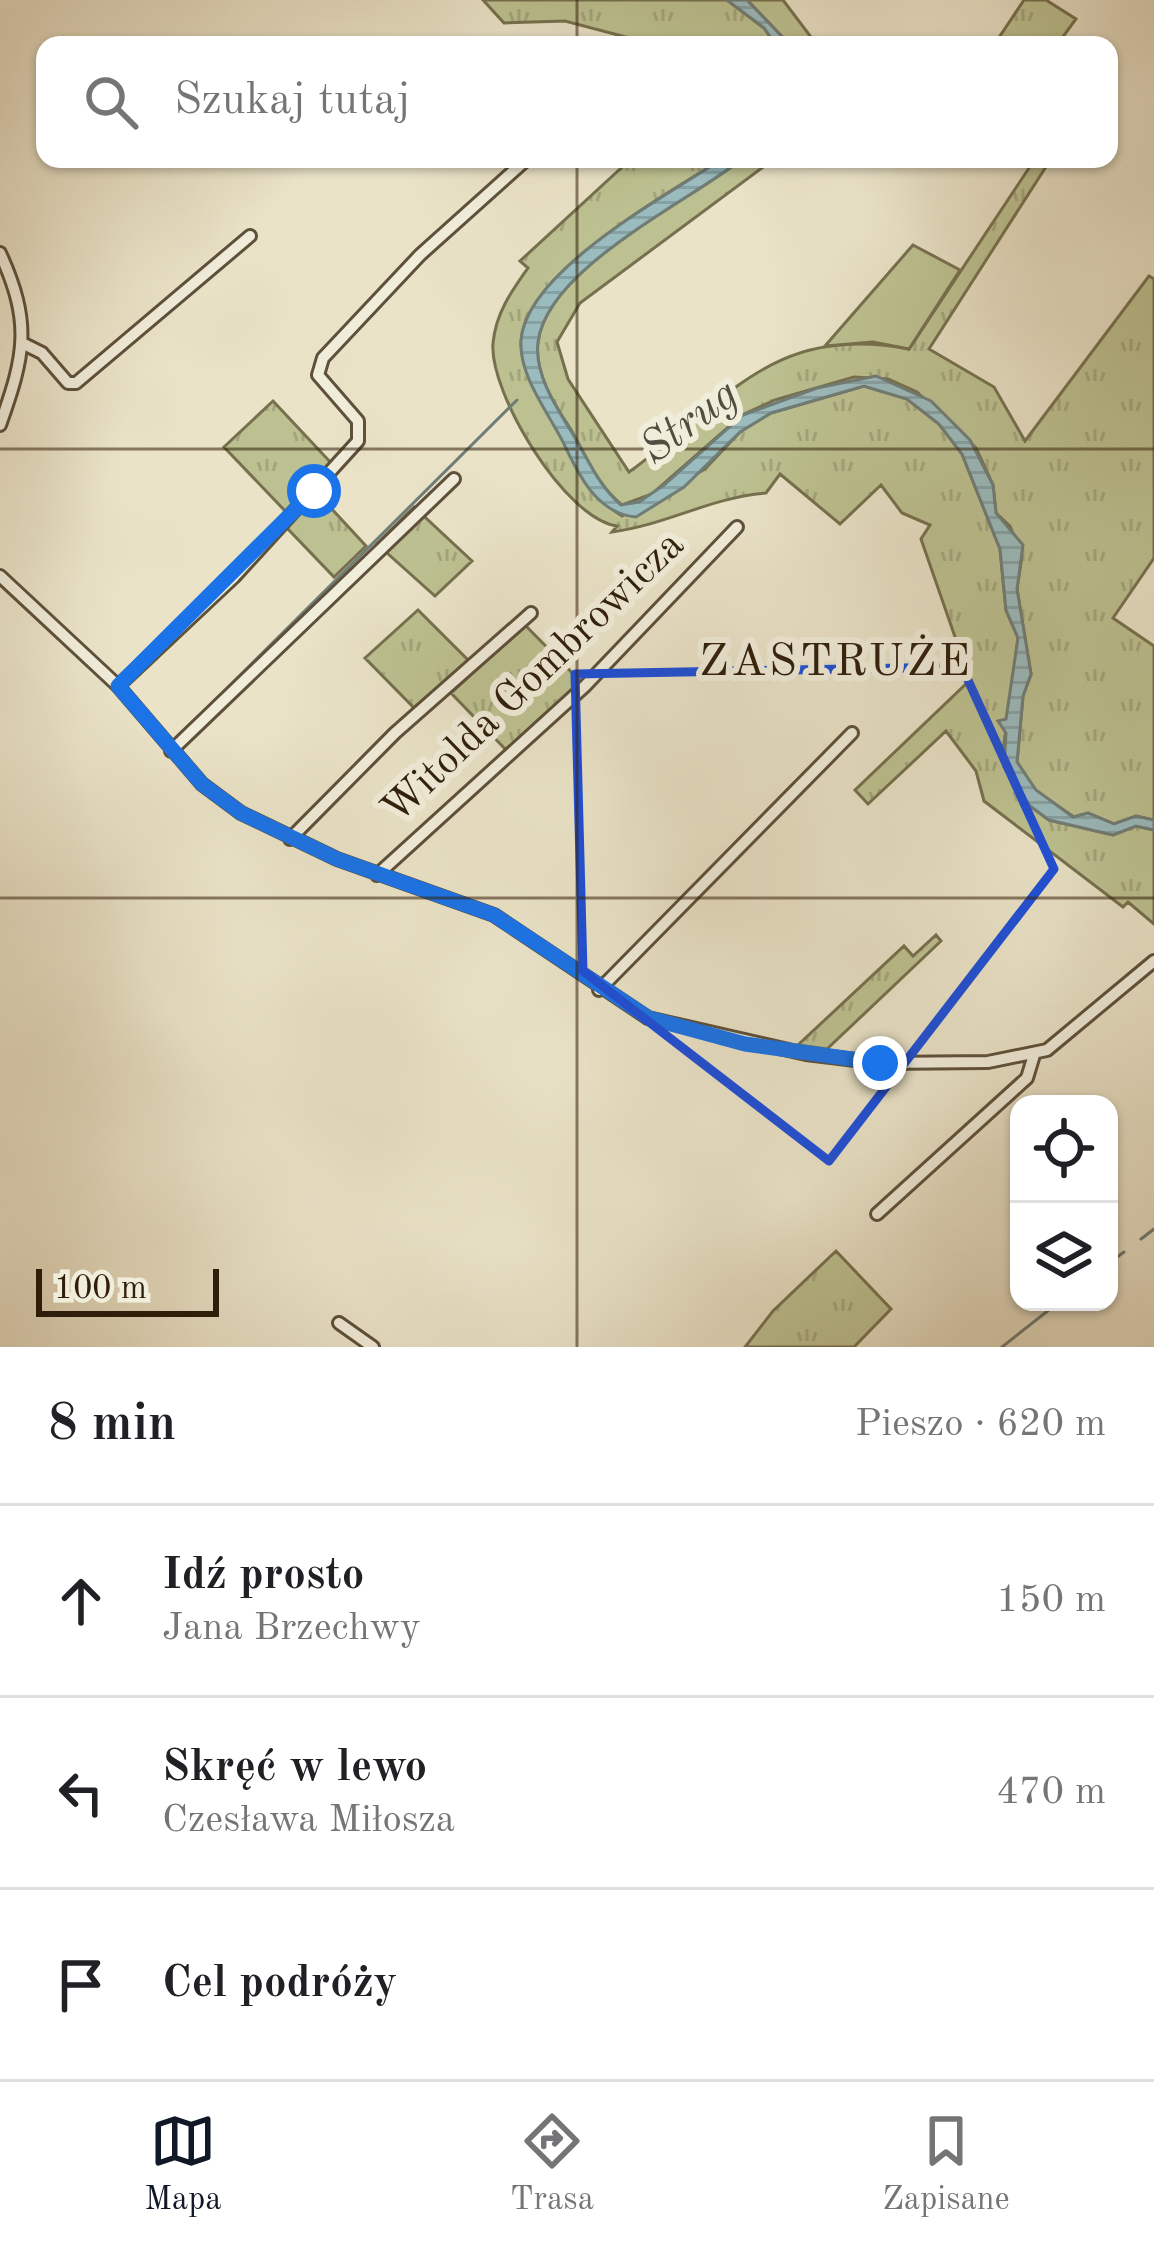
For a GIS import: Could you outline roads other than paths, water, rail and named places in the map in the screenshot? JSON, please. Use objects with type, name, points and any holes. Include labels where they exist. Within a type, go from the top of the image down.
[{"type":"street","points":[[118,686],[234,577],[358,441],[358,421],[318,375],[323,358],[420,254],[517,168]]},
{"type":"street","points":[[24,344],[42,353],[68,383],[76,383],[250,236]]},
{"type":"street","points":[[0,253],[23,319],[24,344],[0,425]]},
{"type":"street","points":[[171,751],[454,479]]},
{"type":"street","name":"Witolda Gombrowicza","points":[[377,875],[585,686],[737,527]]},
{"type":"street","points":[[0,576],[118,686],[171,751],[220,799],[290,839],[494,915],[599,990],[671,1026],[806,1054],[922,1064],[1034,1055],[1060,1041],[1154,961]]},
{"type":"street","points":[[290,839],[395,733],[531,613]]},
{"type":"street","points":[[599,990],[852,733]]},
{"type":"street","points":[[878,1214],[1027,1078],[1034,1055]]},
{"type":"street","points":[[339,1324],[373,1347]]},
{"type":"water","points":[[727,0],[747,0],[781,36],[770,36]]},
{"type":"water","points":[[708,168],[729,168],[592,263],[547,315],[538,342],[542,376],[598,479],[613,497],[621,505],[639,502],[743,415],[817,388],[876,376],[931,401],[970,440],[993,485],[996,513],[1023,545],[1017,589],[1031,674],[1023,696],[1017,762],[1036,790],[1073,817],[1088,813],[1114,824],[1136,816],[1154,820],[1154,830],[1136,826],[1113,835],[1049,820],[1030,806],[1004,767],[1006,733],[998,721],[1006,719],[1018,638],[1006,610],[1000,549],[962,454],[939,424],[907,399],[864,386],[771,413],[740,432],[684,487],[636,517],[610,509],[582,479],[536,393],[521,341],[529,315],[546,288],[636,214]]},
{"type":"waterway","points":[[177,738],[517,400]]},
{"type":"waterway","points":[[1141,1239],[1154,1229]]},
{"type":"waterway","points":[[1118,1256],[1124,1252]]},
{"type":"waterway","points":[[1002,1347],[1048,1311]]},
{"type":"district","name":"ZASTRUŻE","points":[[836,663]]},
{"type":"water label","name":"Strug","points":[[690,423]]}]
